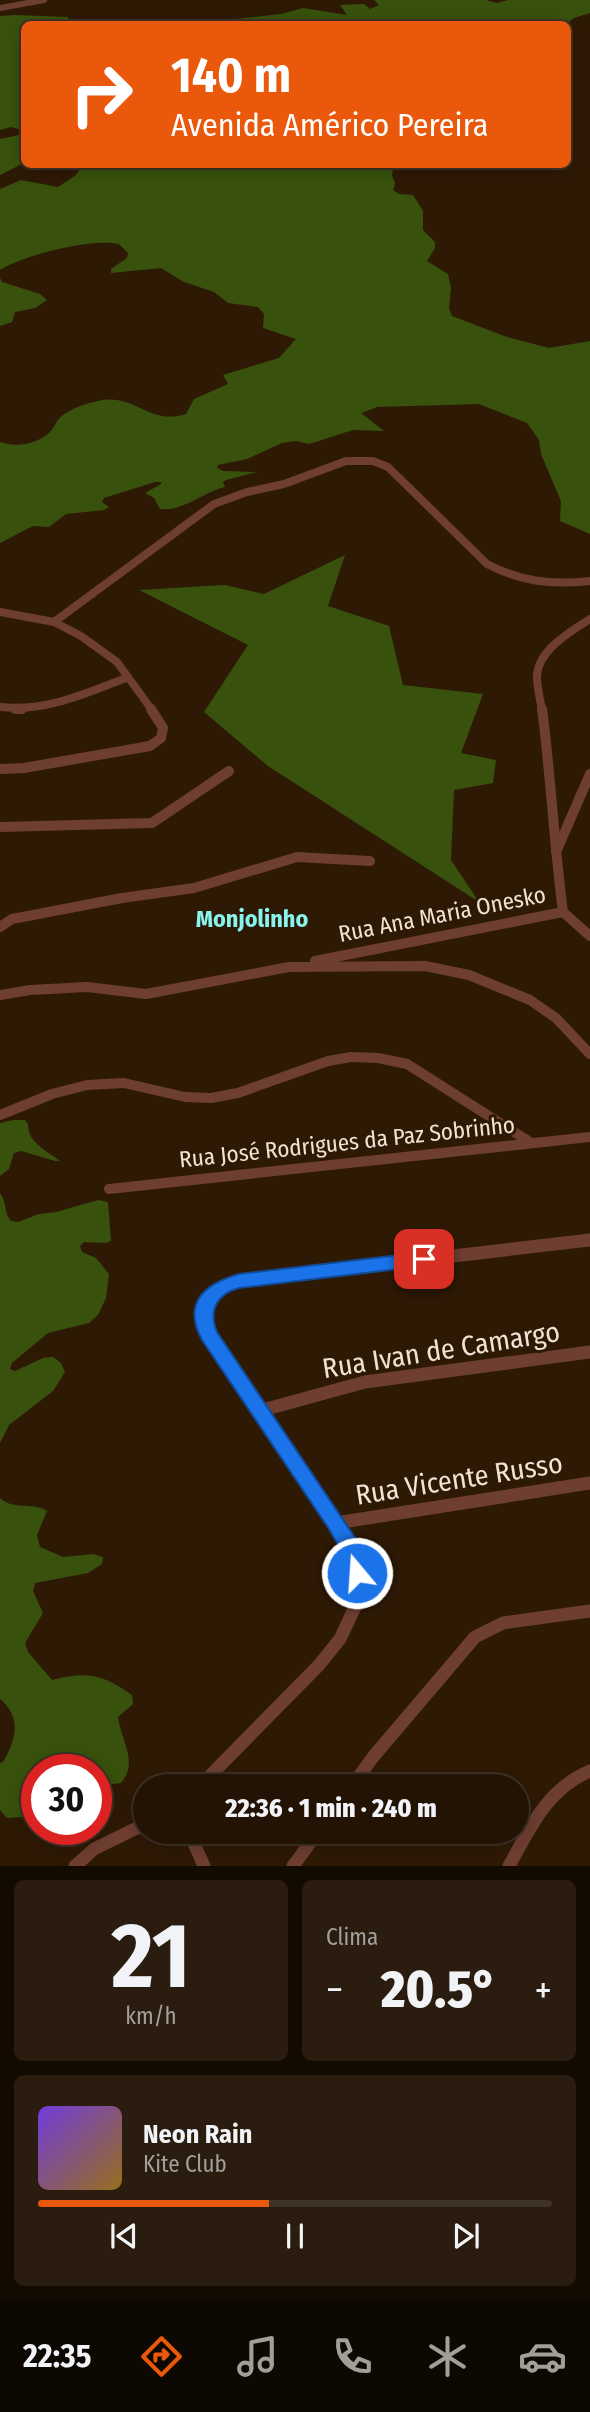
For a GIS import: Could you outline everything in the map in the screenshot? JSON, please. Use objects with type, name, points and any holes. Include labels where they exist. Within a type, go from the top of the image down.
[{"type":"street","points":[[0,8],[44,0]]},
{"type":"street","points":[[54,622],[214,504],[247,492],[284,484],[346,461],[360,460],[388,467],[487,564],[497,570],[533,583],[562,584],[590,580]]},
{"type":"street","points":[[0,612],[54,622],[81,636],[117,662],[125,678],[163,724],[162,738],[150,746],[24,768],[0,769]]},
{"type":"street","points":[[590,619],[553,646],[537,674],[552,787],[555,855],[563,912],[590,936]]},
{"type":"street","points":[[0,707],[22,710],[45,708],[125,678]]},
{"type":"street","points":[[0,827],[152,823],[229,771]]},
{"type":"street","points":[[555,855],[590,774]]},
{"type":"street","points":[[0,927],[12,919],[122,898],[194,888],[297,858],[311,856],[370,861]]},
{"type":"street","points":[[0,912],[12,919]]},
{"type":"street","name":"Rua Ana Maria Onesko","points":[[289,967],[563,912]]},
{"type":"street","points":[[0,995],[30,989],[87,987],[146,994],[289,967],[413,965],[469,975],[530,1000],[584,1040],[590,1054]]},
{"type":"street","points":[[0,1115],[43,1096],[94,1081],[142,1085],[184,1096],[207,1098],[244,1090],[316,1062],[362,1056],[407,1064],[530,1142]]},
{"type":"street","name":"Rua José Rodrigues da Paz Sobrinho","points":[[109,1189],[590,1137]]},
{"type":"street","points":[[213,1774],[319,1665],[340,1639],[356,1605],[357,1567],[356,1558],[336,1523],[208,1335],[204,1324],[204,1310],[209,1296],[222,1286],[239,1281],[590,1240]]},
{"type":"street","name":"Rua Ivan de Camargo","points":[[259,1411],[365,1382],[590,1352]]},
{"type":"street","name":"Rua Vicente Russo","points":[[336,1523],[590,1483]]},
{"type":"street","points":[[361,1774],[475,1637],[503,1623],[590,1611]]},
{"type":"street","points":[[509,1866],[538,1814],[555,1790],[590,1771]]},
{"type":"street","points":[[75,1866],[94,1849],[133,1830]]},
{"type":"street","points":[[194,1844],[204,1866]]},
{"type":"street","points":[[293,1866],[309,1844]]},
{"type":"green space","points":[[374,0],[486,0],[497,3],[508,0],[590,0],[590,13],[570,21],[218,21],[281,14],[303,8],[347,15],[340,5],[364,4],[370,9],[379,5]]},
{"type":"green space","points":[[0,16],[68,17],[103,21],[21,21],[21,130],[11,127],[0,130]]},
{"type":"green space","points":[[21,132],[21,164],[0,175],[0,139],[19,135]]},
{"type":"green space","points":[[393,168],[393,190],[399,194],[413,195],[423,211],[423,230],[435,242],[435,248],[427,261],[448,274],[451,288],[449,308],[452,316],[507,337],[549,348],[590,341],[590,534],[560,521],[561,501],[541,454],[539,440],[527,423],[479,404],[377,407],[361,413],[384,431],[353,430],[309,444],[296,441],[282,443],[247,459],[218,465],[217,468],[223,471],[257,472],[226,480],[223,482],[225,487],[177,507],[160,509],[154,498],[145,493],[161,484],[155,482],[104,498],[102,502],[109,507],[104,510],[66,514],[49,527],[33,526],[0,543],[0,442],[20,445],[33,442],[50,432],[67,412],[111,399],[162,416],[186,414],[194,399],[228,384],[223,375],[279,358],[296,339],[263,328],[264,314],[258,307],[228,303],[214,292],[184,282],[161,268],[111,273],[111,269],[127,258],[128,253],[119,244],[92,243],[58,249],[0,270],[0,189],[21,180],[58,187],[76,175],[80,169]]},
{"type":"green space","points":[[0,278],[2,282],[40,294],[47,300],[35,308],[15,312],[12,322],[0,326]]},
{"type":"green space","points":[[345,555],[328,606],[389,626],[403,685],[483,694],[461,753],[496,760],[493,783],[454,790],[451,860],[479,902],[268,766],[204,712],[248,645],[139,590],[225,585],[264,594]]},
{"type":"green space","points":[[25,1120],[34,1141],[60,1161],[21,1151],[14,1153],[9,1169],[0,1176],[0,1123]]},
{"type":"green space","points":[[0,1193],[9,1218],[18,1222],[39,1214],[98,1200],[108,1202],[111,1241],[84,1242],[80,1246],[82,1252],[96,1258],[109,1274],[106,1298],[98,1315],[89,1323],[48,1333],[12,1363],[10,1369],[15,1371],[43,1358],[53,1357],[61,1363],[65,1372],[53,1391],[9,1425],[0,1443]]},
{"type":"green space","points":[[0,1498],[11,1504],[47,1511],[37,1535],[40,1547],[63,1557],[93,1554],[103,1557],[102,1564],[88,1573],[35,1583],[33,1591],[43,1613],[25,1643],[28,1652],[52,1680],[94,1676],[132,1695],[133,1704],[118,1717],[129,1759],[129,1767],[121,1783],[112,1784],[112,1754],[21,1754],[21,1817],[7,1818],[0,1810],[0,1763],[11,1745],[15,1729],[12,1713],[0,1699]]},
{"type":"district","name":"Monjolinho","points":[[252,919]]},
{"type":"route","points":[[357,1573],[356,1558],[336,1523],[208,1335],[204,1324],[204,1310],[209,1296],[222,1286],[239,1281],[424,1259]]}]
